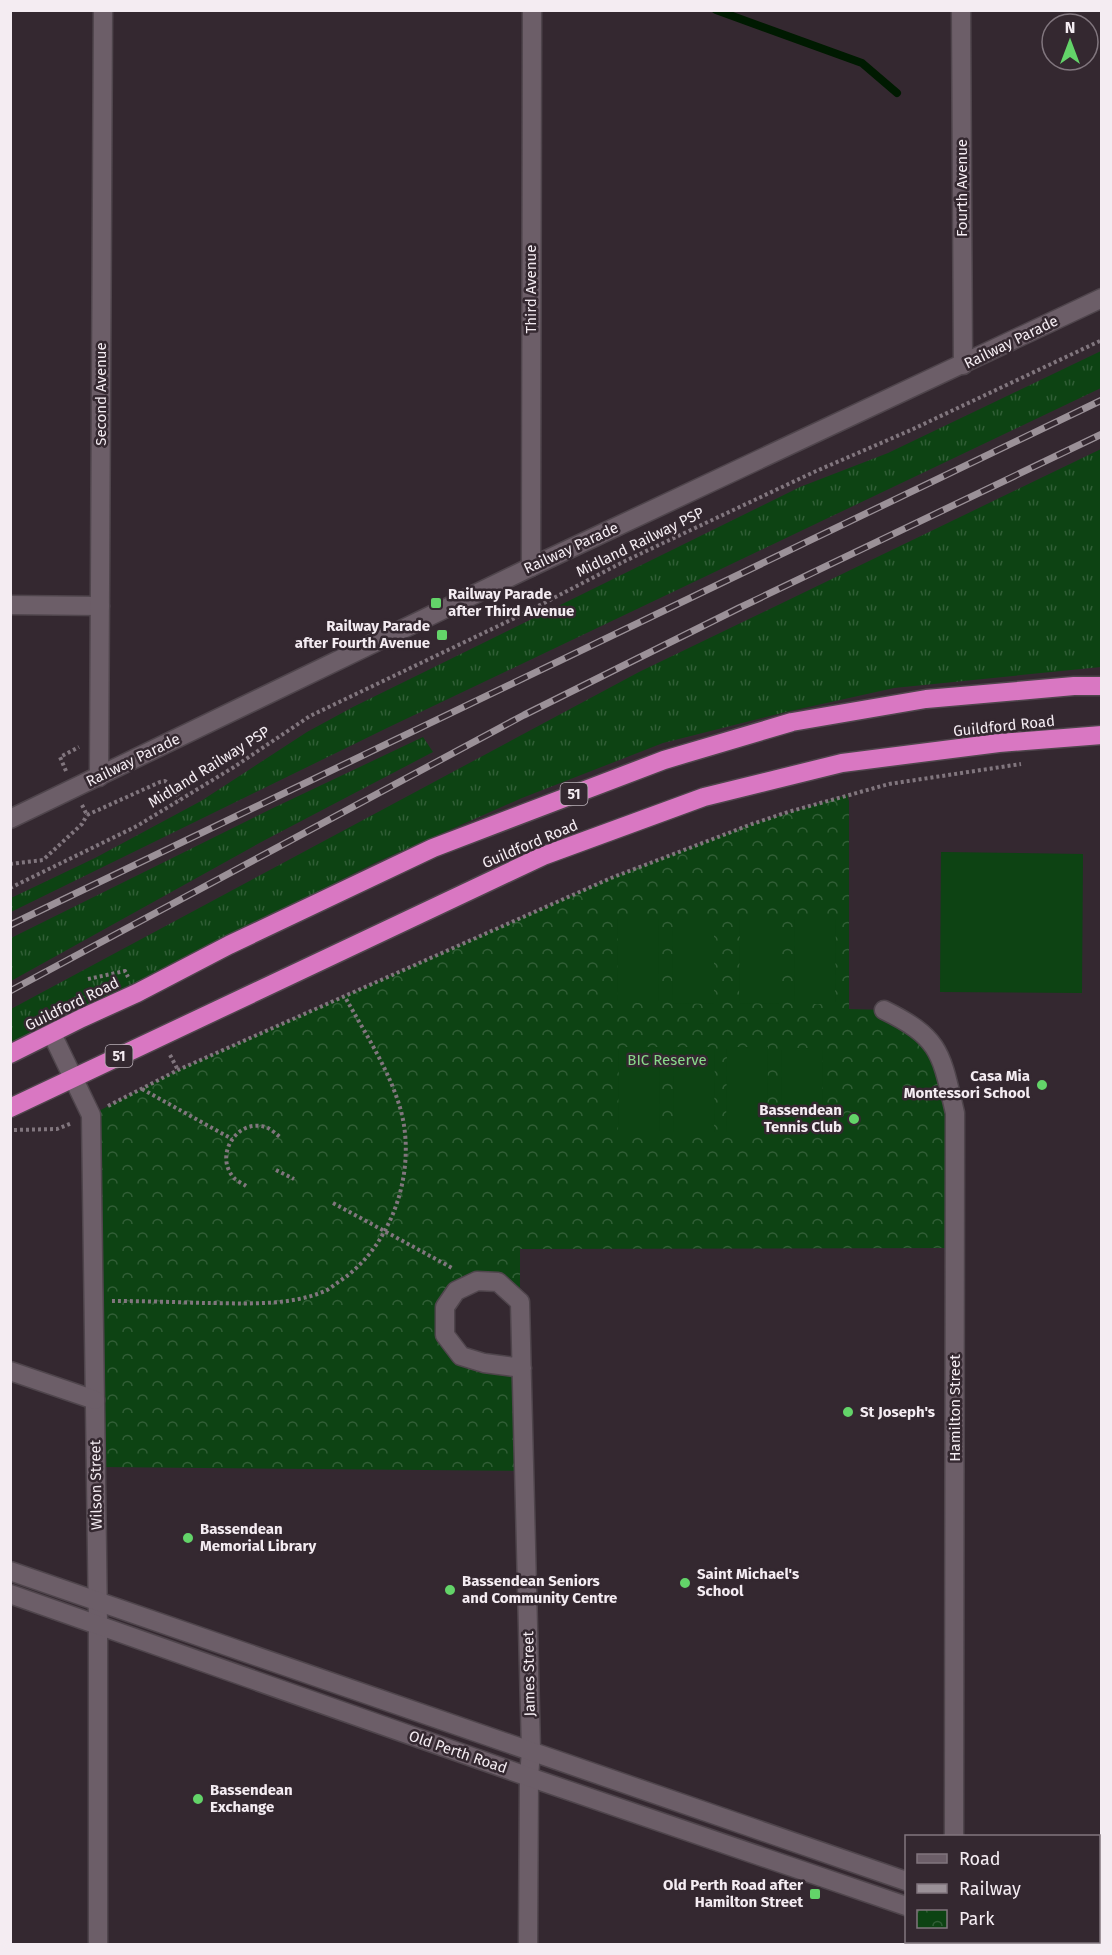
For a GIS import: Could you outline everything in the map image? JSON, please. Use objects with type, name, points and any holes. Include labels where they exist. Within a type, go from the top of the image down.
[{"type":"highway","name":"Guildford Road","points":[[10,1054],[137,993],[229,945],[433,848],[664,760],[792,722],[926,699],[1074,686],[1101,686]]},
{"type":"highway","name":"Guildford Road","points":[[10,1108],[543,856],[704,797],[842,763],[999,743],[1101,735]]},
{"type":"street","name":"Second Avenue","points":[[99,777],[102,10]]},
{"type":"street","name":"Third Avenue","points":[[531,567],[532,10]]},
{"type":"street","name":"Fourth Avenue","points":[[961,10],[963,365]]},
{"type":"street","name":"Railway Parade","points":[[10,819],[531,567],[1101,298]]},
{"type":"street","points":[[10,605],[100,606]]},
{"type":"street","name":"Hamilton Street","points":[[884,1010],[911,1023],[926,1035],[942,1060],[955,1113],[954,1835]]},
{"type":"street","name":"Wilson Street","points":[[52,1034],[91,1115],[98,1603],[98,1944]]},
{"type":"street","points":[[477,1281],[456,1291],[445,1307],[445,1335],[461,1356],[484,1363],[522,1368]]},
{"type":"street","name":"James Street","points":[[477,1281],[498,1282],[520,1302],[531,1751],[528,1944]]},
{"type":"street","points":[[10,1371],[95,1400]]},
{"type":"street","name":"Old Perth Road","points":[[10,1571],[905,1881]]},
{"type":"street","name":"Old Perth Road","points":[[10,1594],[529,1778],[905,1906]]},
{"type":"path","name":"Midland Railway PSP","points":[[10,888],[137,826],[234,767],[310,716],[517,617],[625,561],[1101,340]]},
{"type":"path","points":[[10,1130],[57,1129],[91,1115],[178,1070],[611,879],[770,818],[889,784],[1022,764]]},
{"type":"path","points":[[10,864],[43,860],[82,824],[87,815],[160,782],[165,781],[171,786],[180,799]]},
{"type":"path","points":[[94,1300],[250,1304],[291,1300],[325,1291],[355,1270],[379,1242],[393,1213],[402,1184],[405,1148],[401,1112],[383,1065],[345,997]]},
{"type":"path","points":[[142,1089],[232,1139]]},
{"type":"path","points":[[246,1186],[234,1178],[226,1163],[226,1149],[232,1139],[240,1131],[254,1126],[268,1128],[280,1137]]},
{"type":"path","points":[[276,1170],[294,1179]]},
{"type":"path","points":[[333,1203],[477,1281]]},
{"type":"green space","points":[[1101,351],[1101,388],[387,728],[11,912],[11,898],[95,858],[201,801],[307,732],[353,707],[800,487],[888,453]]},
{"type":"green space","points":[[1101,449],[1101,667],[894,688],[663,743],[522,798],[377,862],[11,1044],[11,1009],[639,672]]},
{"type":"green space","points":[[423,737],[433,752],[265,840],[11,981],[11,938],[271,809]]},
{"type":"green space","name":"BIC Reserve","points":[[847,795],[849,801],[849,1009],[884,1010],[926,1035],[955,1113],[954,1248],[520,1249],[520,1302],[476,1281],[445,1307],[461,1356],[522,1368],[524,1471],[96,1467],[91,1115],[178,1070],[611,878],[752,824]]},
{"type":"green space","points":[[941,852],[1083,854],[1082,993],[940,992]]},
{"type":"green space","points":[[618,917],[659,917],[658,1003],[617,1003]]},
{"type":"green space","points":[[673,917],[714,917],[714,1004],[672,1003]]},
{"type":"green space","points":[[740,917],[780,917],[780,1004],[739,1003]]},
{"type":"green space","points":[[795,917],[836,917],[835,1004],[794,1004]]},
{"type":"green space","points":[[619,1047],[660,1047],[659,1133],[618,1133]]},
{"type":"green space","points":[[674,1047],[715,1047],[714,1134],[673,1134]]},
{"type":"green space","points":[[727,1047],[768,1047],[767,1134],[726,1134]]},
{"type":"green space","points":[[782,1048],[823,1048],[822,1135],[781,1134]]},
{"type":"waterway","points":[[716,10],[862,63],[897,93]]},
{"type":"railway","points":[[10,925],[1102,400]]},
{"type":"railway","points":[[10,991],[524,715],[739,608],[1102,434]]},
{"type":"place","name":"Railway Parade after Third Avenue","points":[[436,603]]},
{"type":"place","name":"Railway Parade after Fourth Avenue","points":[[442,635]]},
{"type":"place","name":"Casa Mia Montessori School","points":[[1042,1085]]},
{"type":"place","name":"Bassendean Tennis Club","points":[[854,1119]]},
{"type":"place","name":"St Joseph's","points":[[848,1412]]},
{"type":"place","name":"Bassendean Memorial Library","points":[[188,1538]]},
{"type":"place","name":"Saint Michael's School","points":[[685,1583]]},
{"type":"place","name":"Bassendean Seniors and Community Centre","points":[[450,1590]]},
{"type":"place","name":"Bassendean Exchange","points":[[198,1799]]},
{"type":"place","name":"Old Perth Road after Hamilton Street","points":[[815,1894]]}]
